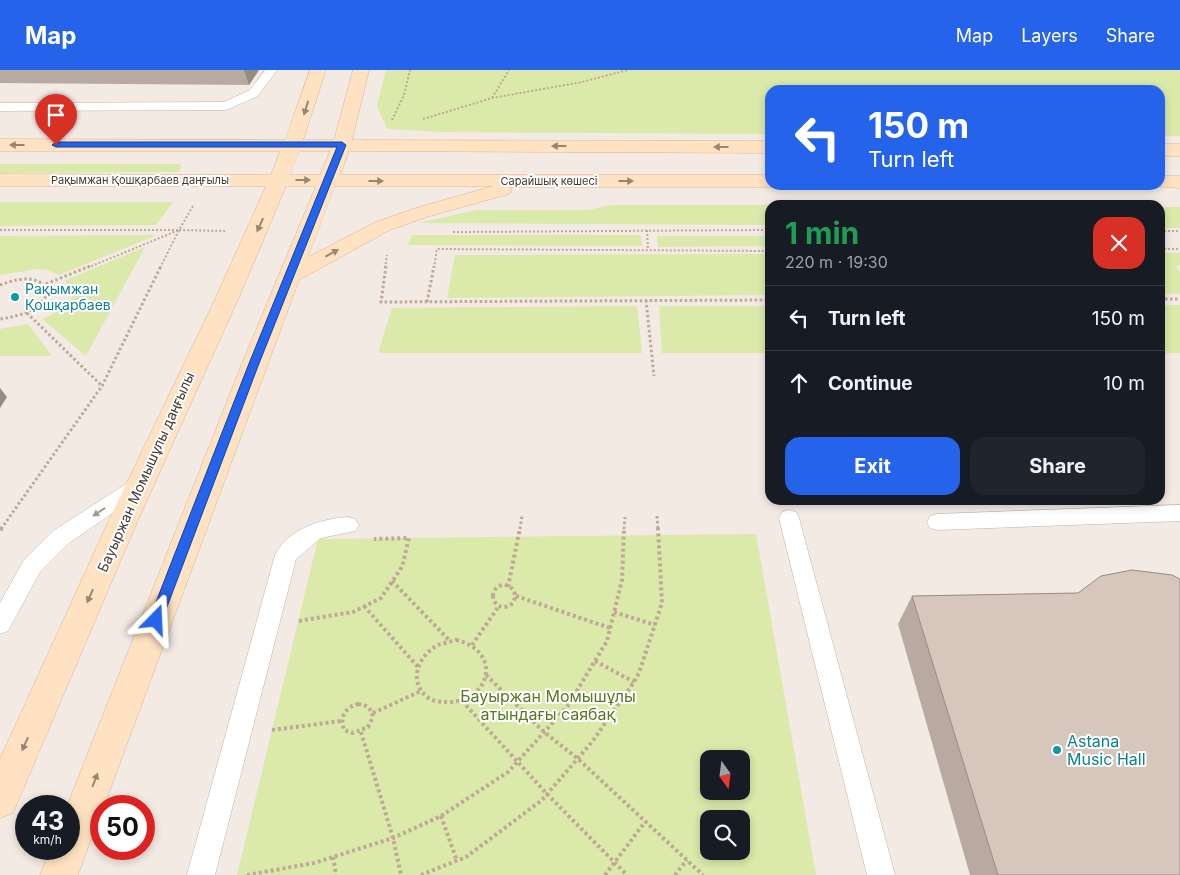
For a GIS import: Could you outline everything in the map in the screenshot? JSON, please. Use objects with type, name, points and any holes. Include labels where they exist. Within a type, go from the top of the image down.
[{"type":"main road","name":"Бауыржан Момышұлы даңғылы","points":[[0,800],[139,485],[279,180],[302,124],[318,70]]},
{"type":"main road","points":[[59,875],[289,276],[342,145],[361,70]]},
{"type":"main road","points":[[0,144],[765,147]]},
{"type":"main road","points":[[1165,150],[1180,150]]},
{"type":"main road","name":"Рақымжан Қошқарбаев даңғылы","points":[[0,180],[328,180]]},
{"type":"main road","name":"Сарайшық көшесі","points":[[328,180],[765,181]]},
{"type":"main road","points":[[289,276],[383,226],[423,212],[535,181]]},
{"type":"main road","points":[[1165,182],[1180,182]]},
{"type":"lane","points":[[0,107],[226,106],[254,93],[271,70]]},
{"type":"lane","points":[[0,624],[32,566],[61,537],[139,485]]},
{"type":"lane","points":[[937,522],[1180,513]]},
{"type":"lane","points":[[789,518],[881,875]]},
{"type":"lane","points":[[201,875],[286,555],[303,538],[327,526],[348,524]]},
{"type":"path","points":[[391,121],[404,95],[410,70]]},
{"type":"path","points":[[492,98],[509,70]]},
{"type":"path","points":[[416,121],[492,98],[582,82],[628,70]]},
{"type":"path","points":[[0,530],[102,386],[195,201]]},
{"type":"path","points":[[0,230],[225,231]]},
{"type":"path","points":[[46,284],[179,230]]},
{"type":"path","points":[[647,230],[648,250]]},
{"type":"path","points":[[449,232],[765,230]]},
{"type":"path","points":[[1165,231],[1180,231]]},
{"type":"path","points":[[427,302],[437,249],[765,251]]},
{"type":"path","points":[[1165,249],[1180,249]]},
{"type":"path","points":[[388,250],[381,302],[765,300]]},
{"type":"path","points":[[0,284],[27,279],[38,280],[46,284],[49,291],[39,306],[27,313],[0,319]]},
{"type":"path","points":[[1165,299],[1180,299]]},
{"type":"path","points":[[646,300],[654,376]]},
{"type":"path","points":[[27,313],[102,386]]},
{"type":"path","points":[[508,587],[514,565],[522,516]]},
{"type":"path","points":[[247,875],[314,863],[393,838],[441,816],[508,772],[567,707],[607,641],[622,580],[625,516]]},
{"type":"path","points":[[420,875],[466,857],[547,794],[592,742],[634,682],[639,673],[662,603],[657,516]]},
{"type":"path","points":[[298,622],[353,612],[381,598],[402,567],[409,538],[373,539]]},
{"type":"path","points":[[392,581],[449,641]]},
{"type":"path","points":[[516,596],[510,605],[499,606],[493,601],[492,594],[500,587],[508,587],[514,591],[516,596],[610,628]]},
{"type":"path","points":[[364,606],[418,667]]},
{"type":"path","points":[[472,645],[499,606]]},
{"type":"path","points":[[296,631],[301,612]]},
{"type":"path","points":[[614,612],[655,625]]},
{"type":"path","points":[[449,641],[466,642],[472,645],[484,655],[487,664],[486,676],[481,686],[473,695],[462,701],[449,703],[438,702],[428,698],[421,691],[417,681],[418,667],[425,653],[434,646],[449,641]]},
{"type":"path","points":[[595,661],[634,682]]},
{"type":"path","points":[[486,676],[544,732],[577,758],[703,875]]},
{"type":"path","points":[[373,712],[421,691]]},
{"type":"path","points":[[462,701],[547,794],[627,875]]},
{"type":"path","points":[[353,705],[367,705],[373,712],[372,723],[361,732],[353,733],[344,730],[341,721],[344,712],[353,705]]},
{"type":"path","points":[[270,740],[274,721]]},
{"type":"path","points":[[272,730],[341,721]]},
{"type":"path","points":[[361,732],[393,838],[401,875]]},
{"type":"path","points":[[441,816],[457,861]]},
{"type":"path","points":[[605,875],[645,822]]},
{"type":"path","points":[[333,856],[336,875]]},
{"type":"path","points":[[675,875],[687,860]]},
{"type":"green space","points":[[386,70],[1180,70],[1180,136],[1165,136],[1165,85],[765,85],[765,134],[443,132],[387,129],[377,106]]},
{"type":"green space","points":[[0,164],[181,164],[179,172],[0,173]]},
{"type":"green space","points":[[0,202],[173,202],[156,225],[0,226]]},
{"type":"green space","points":[[612,205],[765,205],[765,225],[418,223],[477,210],[588,210]]},
{"type":"green space","points":[[1165,207],[1180,207],[1180,228],[1165,228]]},
{"type":"green space","points":[[157,235],[59,275],[48,270],[38,269],[0,275],[0,236]]},
{"type":"green space","points":[[412,235],[641,235],[642,246],[407,245]]},
{"type":"green space","points":[[657,236],[765,236],[765,246],[658,247]]},
{"type":"green space","points":[[145,247],[86,356],[42,319],[62,309],[72,298],[71,287],[64,281]]},
{"type":"green space","points":[[1165,253],[1180,253],[1180,265],[1176,266],[1180,272],[1180,294],[1165,294]]},
{"type":"green space","points":[[765,254],[765,295],[447,298],[455,255]]},
{"type":"green space","points":[[1165,305],[1180,305],[1180,353],[1165,353]]},
{"type":"green space","points":[[637,306],[642,353],[378,353],[392,308]]},
{"type":"green space","points":[[659,306],[765,306],[765,353],[662,353]]},
{"type":"green space","points":[[28,324],[52,356],[0,356],[0,329]]},
{"type":"green space","name":"Бауыржан Момышұлы атындағы саябақ","points":[[756,534],[816,875],[237,875],[318,539]]},
{"type":"building","name":"Astana Music Hall","points":[[1132,570],[1172,575],[1180,579],[1180,875],[998,875],[912,596],[1078,593],[1101,576]]},
{"type":"place","name":"Рақымжан Қошқарбаев","points":[[15,297]]},
{"type":"place","name":"Astana Music Hall","points":[[1057,750]]},
{"type":"route","points":[[56,145],[342,145],[253,366],[156,620]]}]
